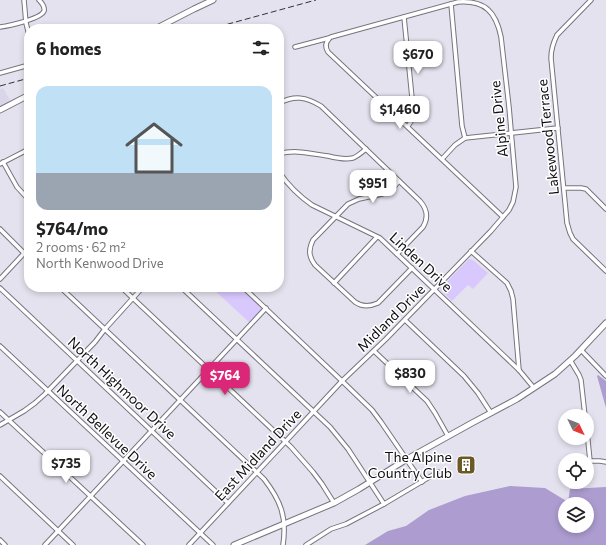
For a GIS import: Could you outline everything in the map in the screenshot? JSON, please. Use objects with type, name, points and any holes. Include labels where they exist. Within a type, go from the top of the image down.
[{"type":"main road","points":[[165,24],[213,0]]},
{"type":"main road","points":[[0,110],[24,98]]},
{"type":"main road","points":[[234,545],[334,503],[359,490],[406,459],[518,399],[555,374],[581,350],[606,323]]},
{"type":"street","points":[[24,0],[27,24]]},
{"type":"street","points":[[0,27],[40,16],[43,13],[44,7],[39,0]]},
{"type":"street","name":"Lakewood Terrace","points":[[591,0],[557,35],[553,42],[551,58],[567,223],[573,239],[606,271]]},
{"type":"street","name":"Alpine Drive","points":[[451,4],[466,1],[482,4],[495,16],[500,29],[516,187],[513,202],[503,217]]},
{"type":"street","points":[[295,47],[451,4],[462,126],[465,138]]},
{"type":"street","points":[[404,17],[413,108],[413,118],[408,126]]},
{"type":"street","points":[[330,38],[326,45],[328,52],[503,217]]},
{"type":"street","points":[[0,73],[24,66]]},
{"type":"street","points":[[284,101],[298,97],[321,106],[420,200],[426,208],[427,216],[423,227],[397,254]]},
{"type":"street","points":[[442,159],[455,145],[465,138],[558,128]]},
{"type":"street","points":[[284,152],[305,152],[348,159],[359,155],[366,149]]},
{"type":"street","points":[[24,152],[2,163],[24,194]]},
{"type":"street","name":"Linden Drive","points":[[284,180],[303,199],[312,205],[377,237],[412,268],[519,370],[534,388]]},
{"type":"street","points":[[399,181],[393,188],[382,194],[359,199],[348,204],[313,240],[310,245],[309,252],[315,265],[359,305],[372,306],[378,303],[412,268]]},
{"type":"street","points":[[564,188],[586,189],[606,209]]},
{"type":"street","name":"Midland Drive","points":[[342,381],[405,320],[503,217]]},
{"type":"street","points":[[0,229],[24,253],[0,279]]},
{"type":"street","points":[[334,283],[377,237]]},
{"type":"street","points":[[471,251],[507,283],[510,290],[513,298],[519,370]]},
{"type":"street","name":"North Highmoor Drive","points":[[0,288],[228,503]]},
{"type":"street","points":[[65,292],[264,479],[272,489],[283,516],[285,530],[283,545]]},
{"type":"street","points":[[126,292],[303,460],[314,472],[334,503]]},
{"type":"street","points":[[0,425],[35,403],[48,391],[76,360],[95,342],[139,292]]},
{"type":"street","points":[[186,292],[337,436],[348,449],[384,504]]},
{"type":"street","points":[[248,292],[372,410],[422,482]]},
{"type":"street","points":[[45,545],[266,308]]},
{"type":"street","points":[[405,320],[464,376],[478,393],[491,413]]},
{"type":"street","name":"North Bellevue Drive","points":[[0,346],[213,545]]},
{"type":"street","points":[[581,350],[606,376]]},
{"type":"street","points":[[374,351],[427,401],[435,412],[448,436]]},
{"type":"street","points":[[570,360],[581,380],[584,409]]},
{"type":"street","name":"East Midland Drive","points":[[189,545],[342,381]]},
{"type":"street","points":[[0,412],[142,545]]},
{"type":"street","points":[[594,461],[606,462]]},
{"type":"street","points":[[306,545],[331,529],[346,524],[384,504],[438,472]]},
{"type":"street","points":[[0,476],[73,545]]},
{"type":"street","points":[[0,540],[5,545]]},
{"type":"shaded area","points":[[3,88],[10,100],[0,106],[0,89]]},
{"type":"shaded area","points":[[469,259],[473,260],[488,273],[473,289],[468,285],[452,301],[440,289]]},
{"type":"shaded area","points":[[216,292],[246,292],[261,306],[261,312],[250,323]]},
{"type":"shaded area","points":[[598,375],[606,381],[606,408],[597,376]]},
{"type":"shaded area","points":[[510,486],[545,488],[560,497],[558,497],[558,533],[594,533],[594,497],[569,497],[570,489],[594,489],[594,488],[606,487],[606,545],[365,545],[388,531],[406,526],[429,510],[465,496]]},
{"type":"railway","points":[[228,24],[316,0]]},
{"type":"railway","points":[[0,86],[24,79]]},
{"type":"place","name":"The Alpine Country Club","points":[[466,465]]}]
